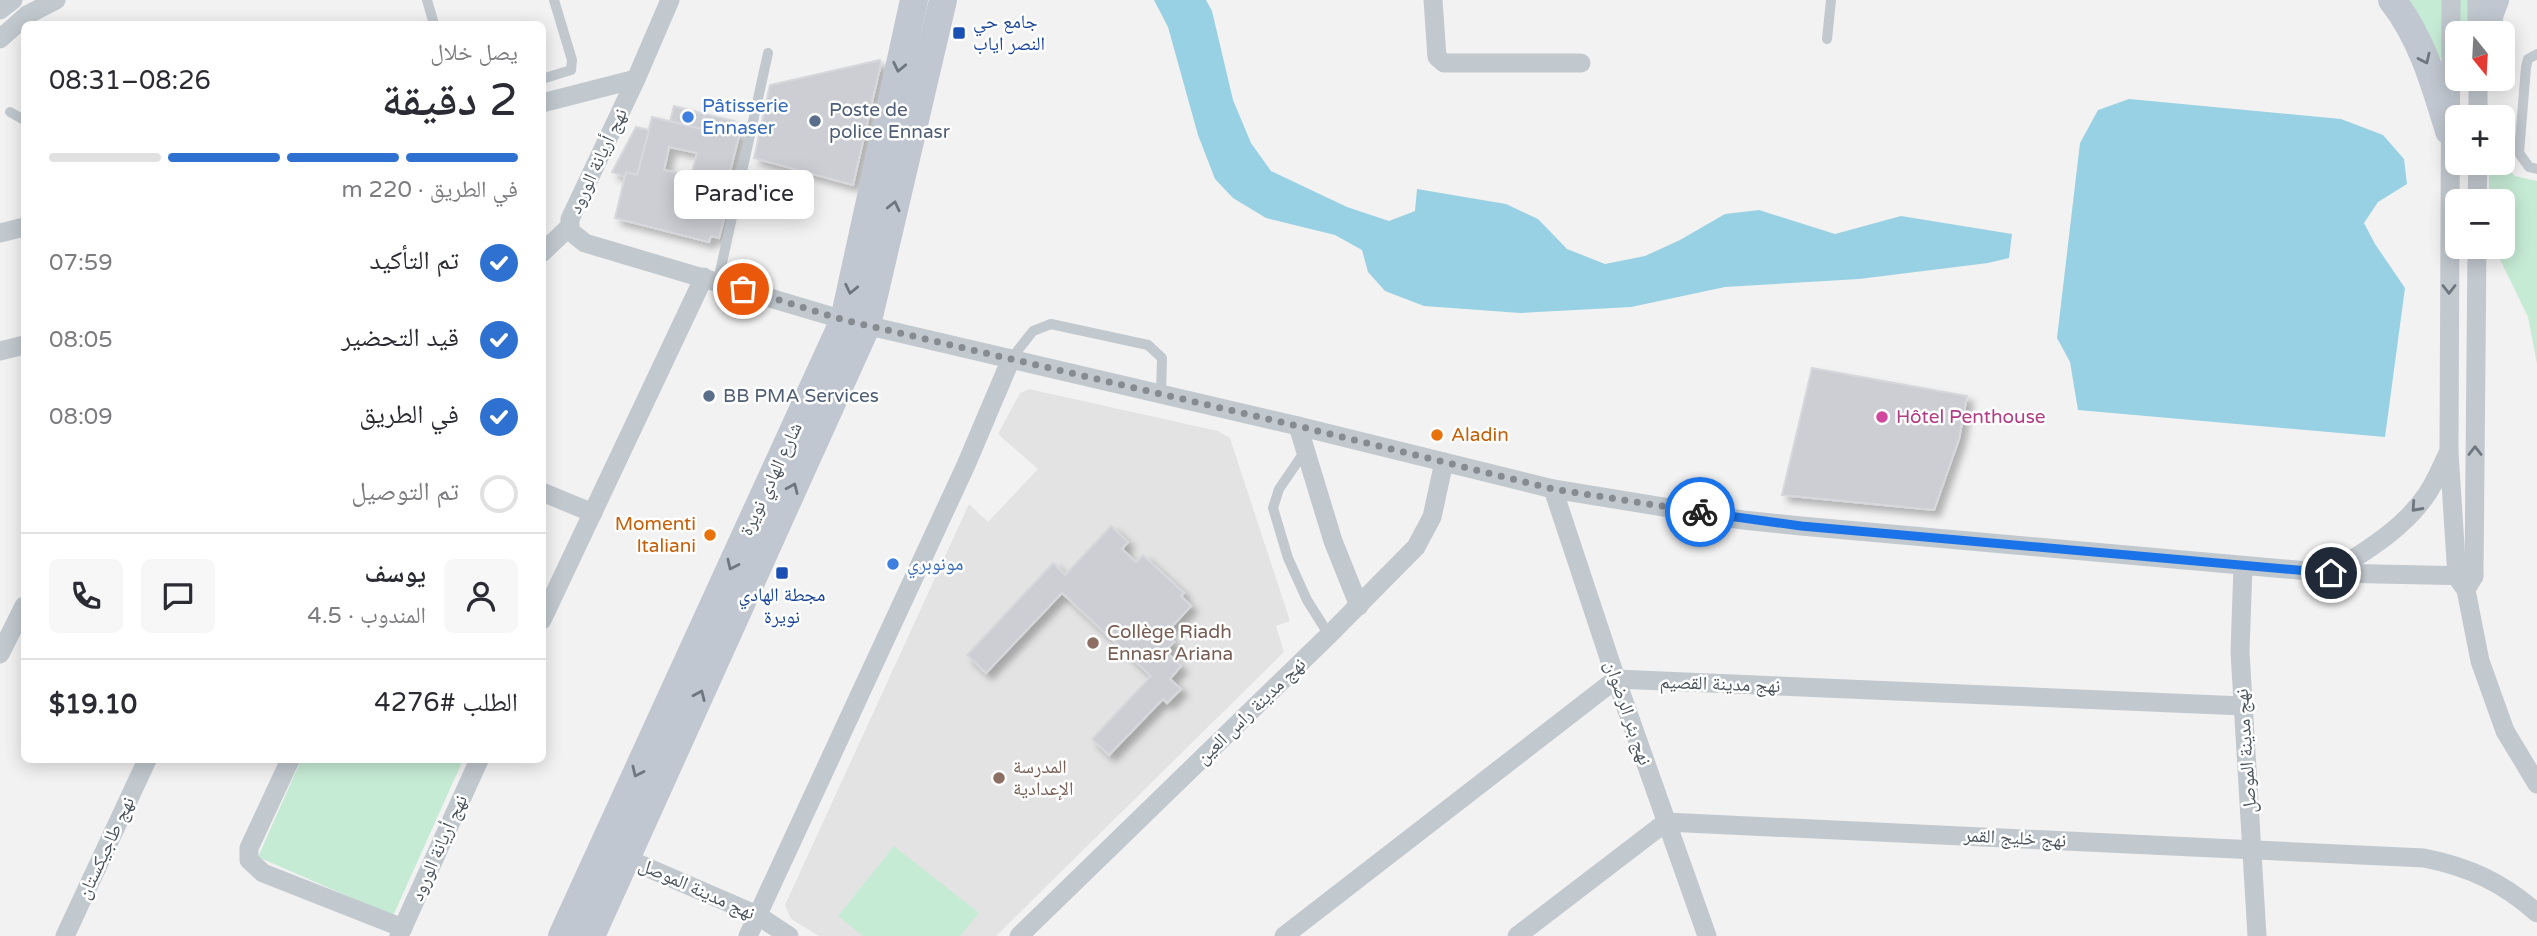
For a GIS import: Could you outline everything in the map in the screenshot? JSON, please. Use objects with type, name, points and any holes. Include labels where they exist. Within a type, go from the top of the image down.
[{"type":"main road","points":[[2392,0],[2403,14],[2428,65],[2445,118]]},
{"type":"main road","points":[[2489,21],[2495,0]]},
{"type":"main road","name":"شارع الهادي نويرة","points":[[562,936],[615,852],[855,322],[925,15]]},
{"type":"main road","name":"شارع الهادي نويرة","points":[[591,936],[615,852]]},
{"type":"street","points":[[0,10],[13,0]]},
{"type":"street","name":"نهج أريانة الورود","points":[[670,0],[570,219],[569,227],[576,237],[585,243],[855,322],[1553,489],[1743,520],[2243,566],[2466,581]]},
{"type":"street","points":[[1433,0],[1437,57],[1444,63],[1581,63]]},
{"type":"street","points":[[2449,105],[2451,0]]},
{"type":"street","points":[[2477,0],[2477,21]]},
{"type":"street","points":[[0,39],[43,3]]},
{"type":"street","points":[[546,102],[636,79]]},
{"type":"street","points":[[2449,175],[2449,451],[2466,581],[2480,661],[2505,731],[2537,784]]},
{"type":"street","points":[[546,249],[569,227]]},
{"type":"street","points":[[0,233],[21,228]]},
{"type":"street","points":[[2466,581],[2477,259]]},
{"type":"street","points":[[546,612],[711,279]]},
{"type":"street","points":[[0,351],[21,346]]},
{"type":"street","points":[[748,936],[966,465],[1011,359]]},
{"type":"street","points":[[1298,426],[1333,541],[1359,606]]},
{"type":"street","points":[[2331,573],[2370,548],[2404,520],[2426,495],[2449,451]]},
{"type":"street","name":"نهج مدينة راس العين","points":[[1018,936],[1359,606],[1416,547],[1432,517],[1444,462]]},
{"type":"street","name":"نهج بئر الرضوان","points":[[1553,489],[1616,680],[1707,936]]},
{"type":"street","points":[[546,494],[593,513]]},
{"type":"street","name":"نهج مدينة الموصل","points":[[2243,566],[2240,652],[2257,936]]},
{"type":"street","points":[[0,654],[21,612]]},
{"type":"street","points":[[1284,936],[1616,680]]},
{"type":"street","name":"نهج مدينة القصيم","points":[[1616,680],[2243,706]]},
{"type":"street","name":"نهج طاجيكستان","points":[[65,936],[146,763]]},
{"type":"street","points":[[289,763],[249,848],[249,860],[263,873],[401,932]]},
{"type":"street","name":"نهج أريانة الورود","points":[[401,932],[478,763]]},
{"type":"street","points":[[1517,936],[1667,821]]},
{"type":"street","name":"نهج خليج القمر","points":[[1667,821],[2424,858],[2456,864],[2490,878],[2518,896],[2537,913]]},
{"type":"street","name":"نهج مدينة الموصل","points":[[615,852],[757,915],[789,936]]},
{"type":"lane","points":[[427,0],[433,21]]},
{"type":"lane","points":[[546,78],[572,70],[572,60],[554,0]]},
{"type":"lane","points":[[1827,39],[1831,0]]},
{"type":"lane","points":[[711,279],[768,53]]},
{"type":"lane","points":[[2537,54],[2528,59],[2526,67],[2519,153],[2529,167],[2537,169]]},
{"type":"lane","points":[[10,112],[21,118]]},
{"type":"lane","points":[[1011,359],[1033,331],[1051,324],[1148,345],[1162,358],[1161,396]]},
{"type":"lane","points":[[1305,450],[1279,489],[1273,508],[1288,558],[1307,600],[1329,635]]},
{"type":"shaded area","name":"المدرسة الإعدادية","points":[[1029,389],[1218,431],[1230,438],[1290,621],[1276,626],[1284,652],[996,936],[819,936],[791,919],[785,905],[969,504],[988,522],[1038,469],[998,434],[1020,393]]},
{"type":"green space","points":[[2402,0],[2487,0],[2470,21],[2445,21],[2445,53],[2436,64]]},
{"type":"green space","points":[[2489,175],[2514,175],[2537,181],[2537,364],[2528,317],[2500,259],[2515,259],[2515,189],[2489,189]]},
{"type":"green space","points":[[300,763],[462,763],[393,916],[258,857]]},
{"type":"green space","points":[[894,846],[979,913],[960,936],[863,936],[838,916]]},
{"type":"water","points":[[1154,0],[1206,0],[1212,11],[1233,100],[1251,143],[1271,171],[1347,207],[1389,221],[1415,211],[1417,189],[1506,204],[1538,219],[1567,249],[1605,264],[1645,256],[1680,240],[1725,214],[1759,210],[1835,234],[1901,216],[2012,234],[2009,258],[1859,279],[1725,287],[1631,307],[1520,313],[1424,306],[1385,291],[1368,272],[1362,250],[1335,235],[1266,218],[1233,198],[1215,179],[1198,135],[1168,27]]},
{"type":"water","points":[[2129,99],[2341,119],[2383,135],[2404,159],[2407,184],[2378,202],[2364,223],[2405,288],[2385,437],[2078,410],[2070,362],[2057,338],[2080,143],[2098,110]]},
{"type":"building","name":"Poste de police Ennasr","points":[[880,60],[853,185],[754,158],[770,85]]},
{"type":"building","name":"Pâtisserie Ennaser","points":[[674,106],[705,114],[701,129],[670,121]]},
{"type":"building","points":[[705,114],[734,121],[732,130],[740,132],[722,203],[728,204],[719,238],[711,236],[709,242],[615,218],[626,172],[637,175],[652,117],[701,129]],"holes":[[[669,147],[697,153],[691,176],[664,170]]]},
{"type":"building","points":[[636,127],[649,130],[637,175],[626,172],[625,177],[612,172]]},
{"type":"building","name":"Hôtel Penthouse","points":[[1812,368],[1967,396],[1959,439],[1934,510],[1782,495]]},
{"type":"building","points":[[1111,526],[1128,542],[1122,549],[1136,562],[1143,555],[1184,593],[1181,596],[1191,606],[1165,634],[1174,642],[1165,651],[1181,666],[1170,679],[1181,689],[1167,703],[1163,699],[1109,755],[1092,739],[1151,676],[1062,593],[986,673],[967,655],[1053,563],[1065,575]]},
{"type":"way so far","points":[[743,289],[844,320],[1298,426],[1553,489],[1700,512]]},
{"type":"place","name":"جامع حي النصر اياب","points":[[959,33]]},
{"type":"place","name":"Pâtisserie Ennaser","points":[[688,117]]},
{"type":"place","name":"Poste de police Ennasr","points":[[815,121]]},
{"type":"place","name":"Parad'ice","points":[[743,289]]},
{"type":"place","name":"BB PMA Services","points":[[709,396]]},
{"type":"place","name":"Hôtel Penthouse","points":[[1882,417]]},
{"type":"place","name":"Aladin","points":[[1437,435]]},
{"type":"place","name":"Momenti Italiani","points":[[710,535]]},
{"type":"place","name":"مونوبري","points":[[893,564]]},
{"type":"place","name":"مجطة الهادي نويرة","points":[[782,573]]},
{"type":"place","name":"Collège Riadh Ennasr Ariana","points":[[1093,643]]},
{"type":"place","name":"المدرسة الإعدادية","points":[[999,778]]},
{"type":"route","points":[[1700,512],[1801,526],[2331,573]]}]
